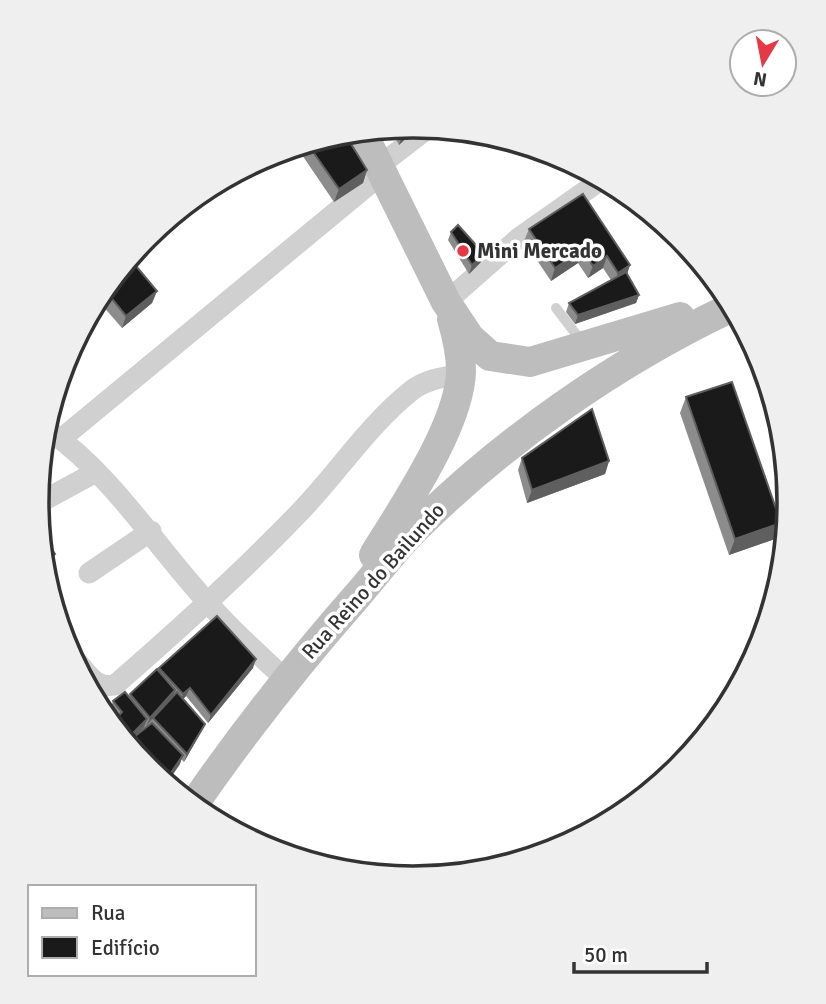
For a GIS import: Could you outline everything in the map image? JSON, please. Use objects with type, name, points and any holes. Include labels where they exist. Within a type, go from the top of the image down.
[{"type":"main road","points":[[337,619],[423,476],[454,402],[461,374],[459,343],[446,302],[367,141]]},
{"type":"main road","points":[[446,302],[479,348],[503,360],[530,362]]},
{"type":"main road","points":[[461,374],[530,362],[718,304]]},
{"type":"main road","name":"Rua Reino do Bailundo","points":[[199,797],[285,679],[416,529],[479,472],[590,388],[670,337],[723,311]]},
{"type":"street","points":[[285,679],[208,604],[152,531],[96,472],[56,435],[416,138]]},
{"type":"street","points":[[446,302],[520,237],[593,186]]},
{"type":"street","points":[[98,684],[104,687],[115,685],[208,604],[297,516],[379,420],[413,389],[436,379],[461,374]]},
{"type":"street","points":[[49,497],[96,472]]},
{"type":"street","points":[[89,573],[152,531]]},
{"type":"lane","points":[[556,308],[585,346]]},
{"type":"building","points":[[351,143],[367,170],[339,189],[313,152]]},
{"type":"building","points":[[583,194],[630,265],[618,273],[607,256],[593,266],[583,250],[555,268],[529,229]]},
{"type":"building","points":[[458,225],[484,254],[472,265],[451,232]]},
{"type":"building","points":[[136,266],[157,291],[126,316],[111,298]]},
{"type":"building","points":[[626,272],[639,295],[578,315],[569,303]]},
{"type":"building","points":[[732,382],[777,510],[776,525],[735,539],[686,397]]},
{"type":"building","points":[[592,409],[609,461],[532,490],[522,458]]},
{"type":"building","points":[[217,616],[256,659],[211,715],[190,688],[183,694],[159,668]]},
{"type":"building","points":[[157,669],[175,690],[150,718],[130,694]]},
{"type":"building","points":[[125,692],[147,719],[132,734],[118,716],[122,712],[113,701]]},
{"type":"building","points":[[177,692],[205,724],[187,754],[153,718]]},
{"type":"building","points":[[152,723],[183,755],[170,773],[134,737]]},
{"type":"place","name":"Mini Mercado","points":[[463,251]]}]
